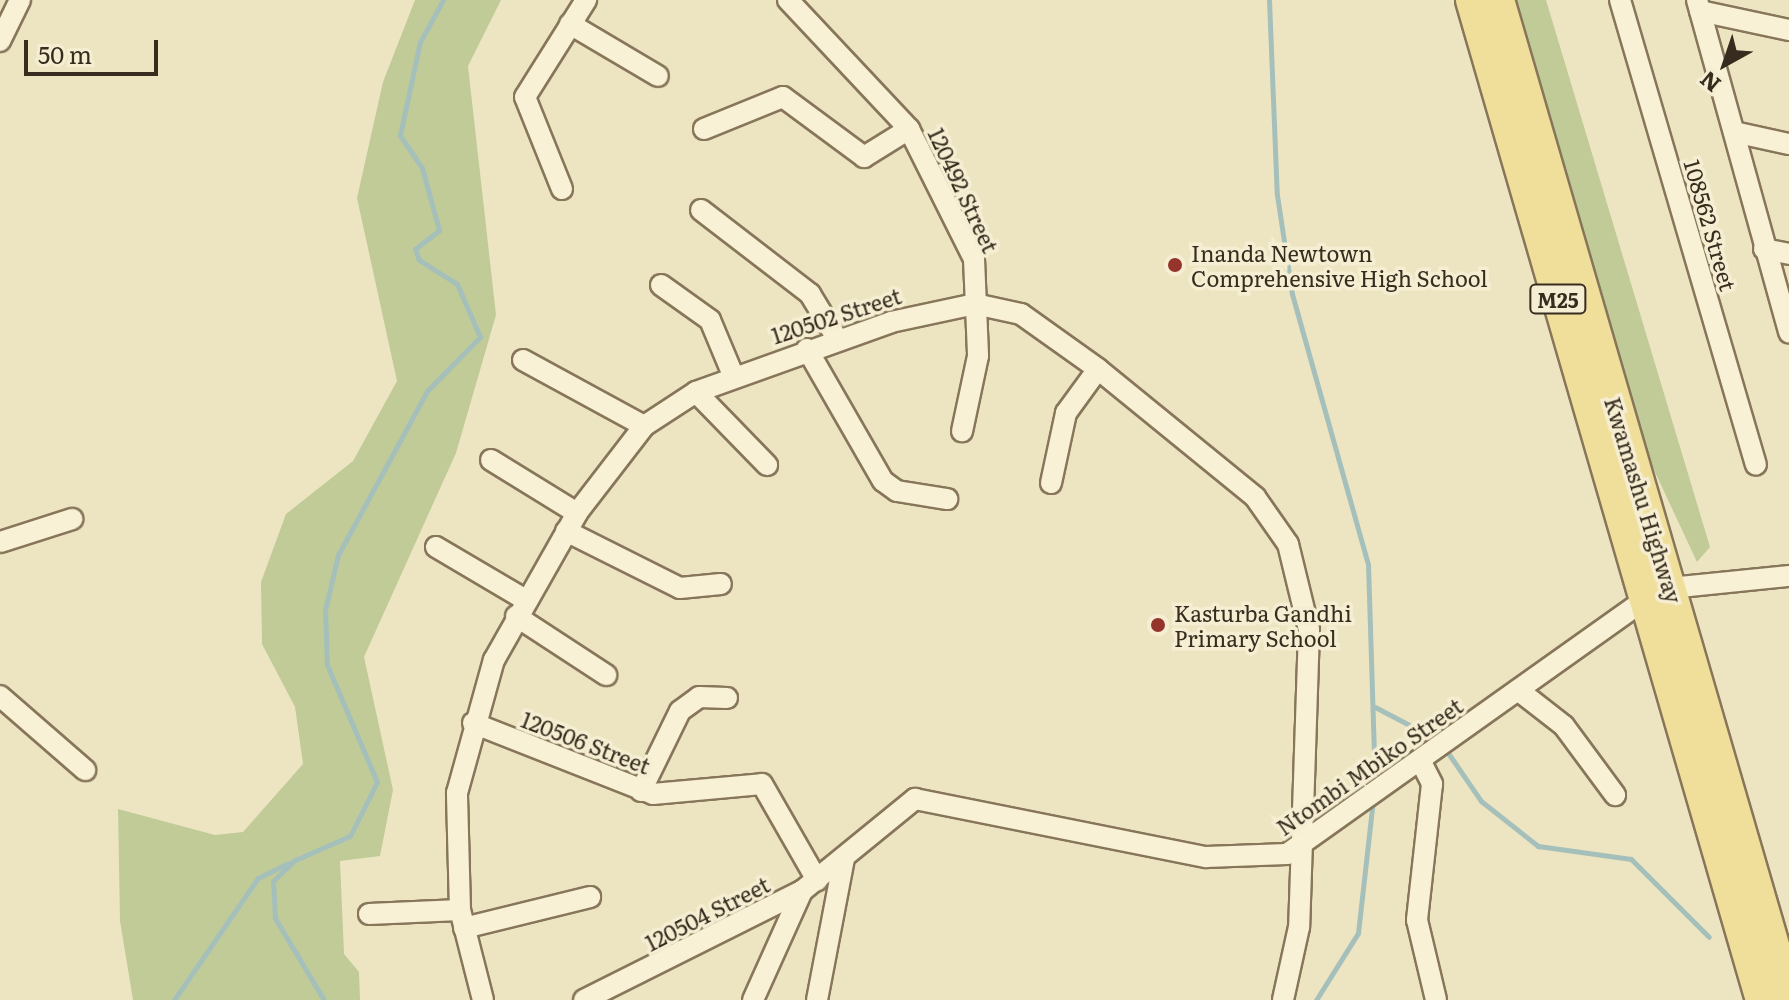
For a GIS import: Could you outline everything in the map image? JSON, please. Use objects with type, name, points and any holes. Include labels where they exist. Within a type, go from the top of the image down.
[{"type":"main road","name":"Kwamashu Highway","points":[[1472,0],[1789,1000]]},
{"type":"main road","name":"Kwamashu Highway","points":[[1498,0],[1659,593],[1762,1000]]},
{"type":"street","points":[[0,41],[20,0]]},
{"type":"street","points":[[562,189],[525,97],[586,0]]},
{"type":"street","name":"120492 Street","points":[[788,0],[909,129],[974,259],[977,374],[962,431]]},
{"type":"street","name":"108562 Street","points":[[1620,0],[1756,464]]},
{"type":"street","points":[[1698,5],[1789,30]]},
{"type":"street","points":[[1698,5],[1789,332]]},
{"type":"street","points":[[570,24],[658,76]]},
{"type":"street","points":[[704,129],[783,97],[864,157],[909,129]]},
{"type":"street","points":[[1734,132],[1789,144]]},
{"type":"street","points":[[701,210],[810,294],[838,340]]},
{"type":"street","points":[[1764,249],[1789,254]]},
{"type":"street","points":[[661,285],[710,320],[733,375]]},
{"type":"street","name":"120502 Street","points":[[483,1000],[462,919],[457,793],[473,723],[521,608],[572,522],[644,426],[696,392],[733,375],[931,309],[975,304],[1021,314],[1098,369],[1255,497],[1300,573],[1309,630],[1298,848],[1299,927],[1283,1000]]},
{"type":"street","points":[[807,349],[883,481],[897,491],[947,499]]},
{"type":"street","points":[[523,360],[644,426]]},
{"type":"street","points":[[1051,483],[1066,413],[1098,369]]},
{"type":"street","points":[[696,392],[767,465]]},
{"type":"street","points":[[491,460],[572,522],[680,588],[721,584]]},
{"type":"street","points":[[0,542],[72,519]]},
{"type":"street","points":[[436,547],[606,675]]},
{"type":"street","points":[[1659,593],[1788,578]]},
{"type":"street","name":"Ntombi Mbiko Street","points":[[844,859],[915,799],[1206,857],[1268,858],[1298,848],[1659,593]]},
{"type":"street","points":[[1518,690],[1564,726],[1615,795]]},
{"type":"street","points":[[0,696],[85,770]]},
{"type":"street","points":[[641,791],[680,711],[699,697],[727,698]]},
{"type":"street","name":"120506 Street","points":[[473,723],[641,791],[669,795],[762,784],[810,886]]},
{"type":"street","points":[[1418,762],[1432,784],[1417,920],[1436,1000]]},
{"type":"street","points":[[817,1000],[844,859]]},
{"type":"street","name":"120504 Street","points":[[584,1000],[810,886],[844,859]]},
{"type":"street","points":[[753,1000],[810,886]]},
{"type":"street","points":[[369,914],[462,919],[590,897]]},
{"type":"green space","points":[[415,0],[501,0],[468,66],[496,315],[456,453],[364,657],[393,790],[380,856],[340,861],[344,954],[359,972],[360,1000],[133,1000],[120,921],[118,809],[215,835],[243,832],[303,764],[295,707],[262,644],[261,582],[286,514],[353,461],[397,381],[357,198],[383,82]]},
{"type":"green space","points":[[1516,0],[1546,0],[1710,547],[1697,562],[1648,457]]},
{"type":"waterway","points":[[324,1000],[275,918],[273,881],[295,860],[350,836],[377,782],[327,665],[325,610],[338,555],[427,391],[480,337],[457,284],[419,260],[415,249],[439,230],[422,168],[400,135],[420,42],[443,0]]},
{"type":"waterway","points":[[1269,0],[1277,195],[1292,294],[1368,564],[1375,782]]},
{"type":"waterway","points":[[1375,707],[1436,739]]},
{"type":"waterway","points":[[1446,750],[1481,801],[1538,846],[1631,859],[1709,937]]},
{"type":"waterway","points":[[1316,1000],[1358,933],[1373,800]]},
{"type":"waterway","points":[[174,1000],[258,878],[289,863]]},
{"type":"place","name":"Inanda Newtown Comprehensive High School","points":[[1175,265]]},
{"type":"place","name":"Kasturba Gandhi Primary School","points":[[1158,625]]}]
